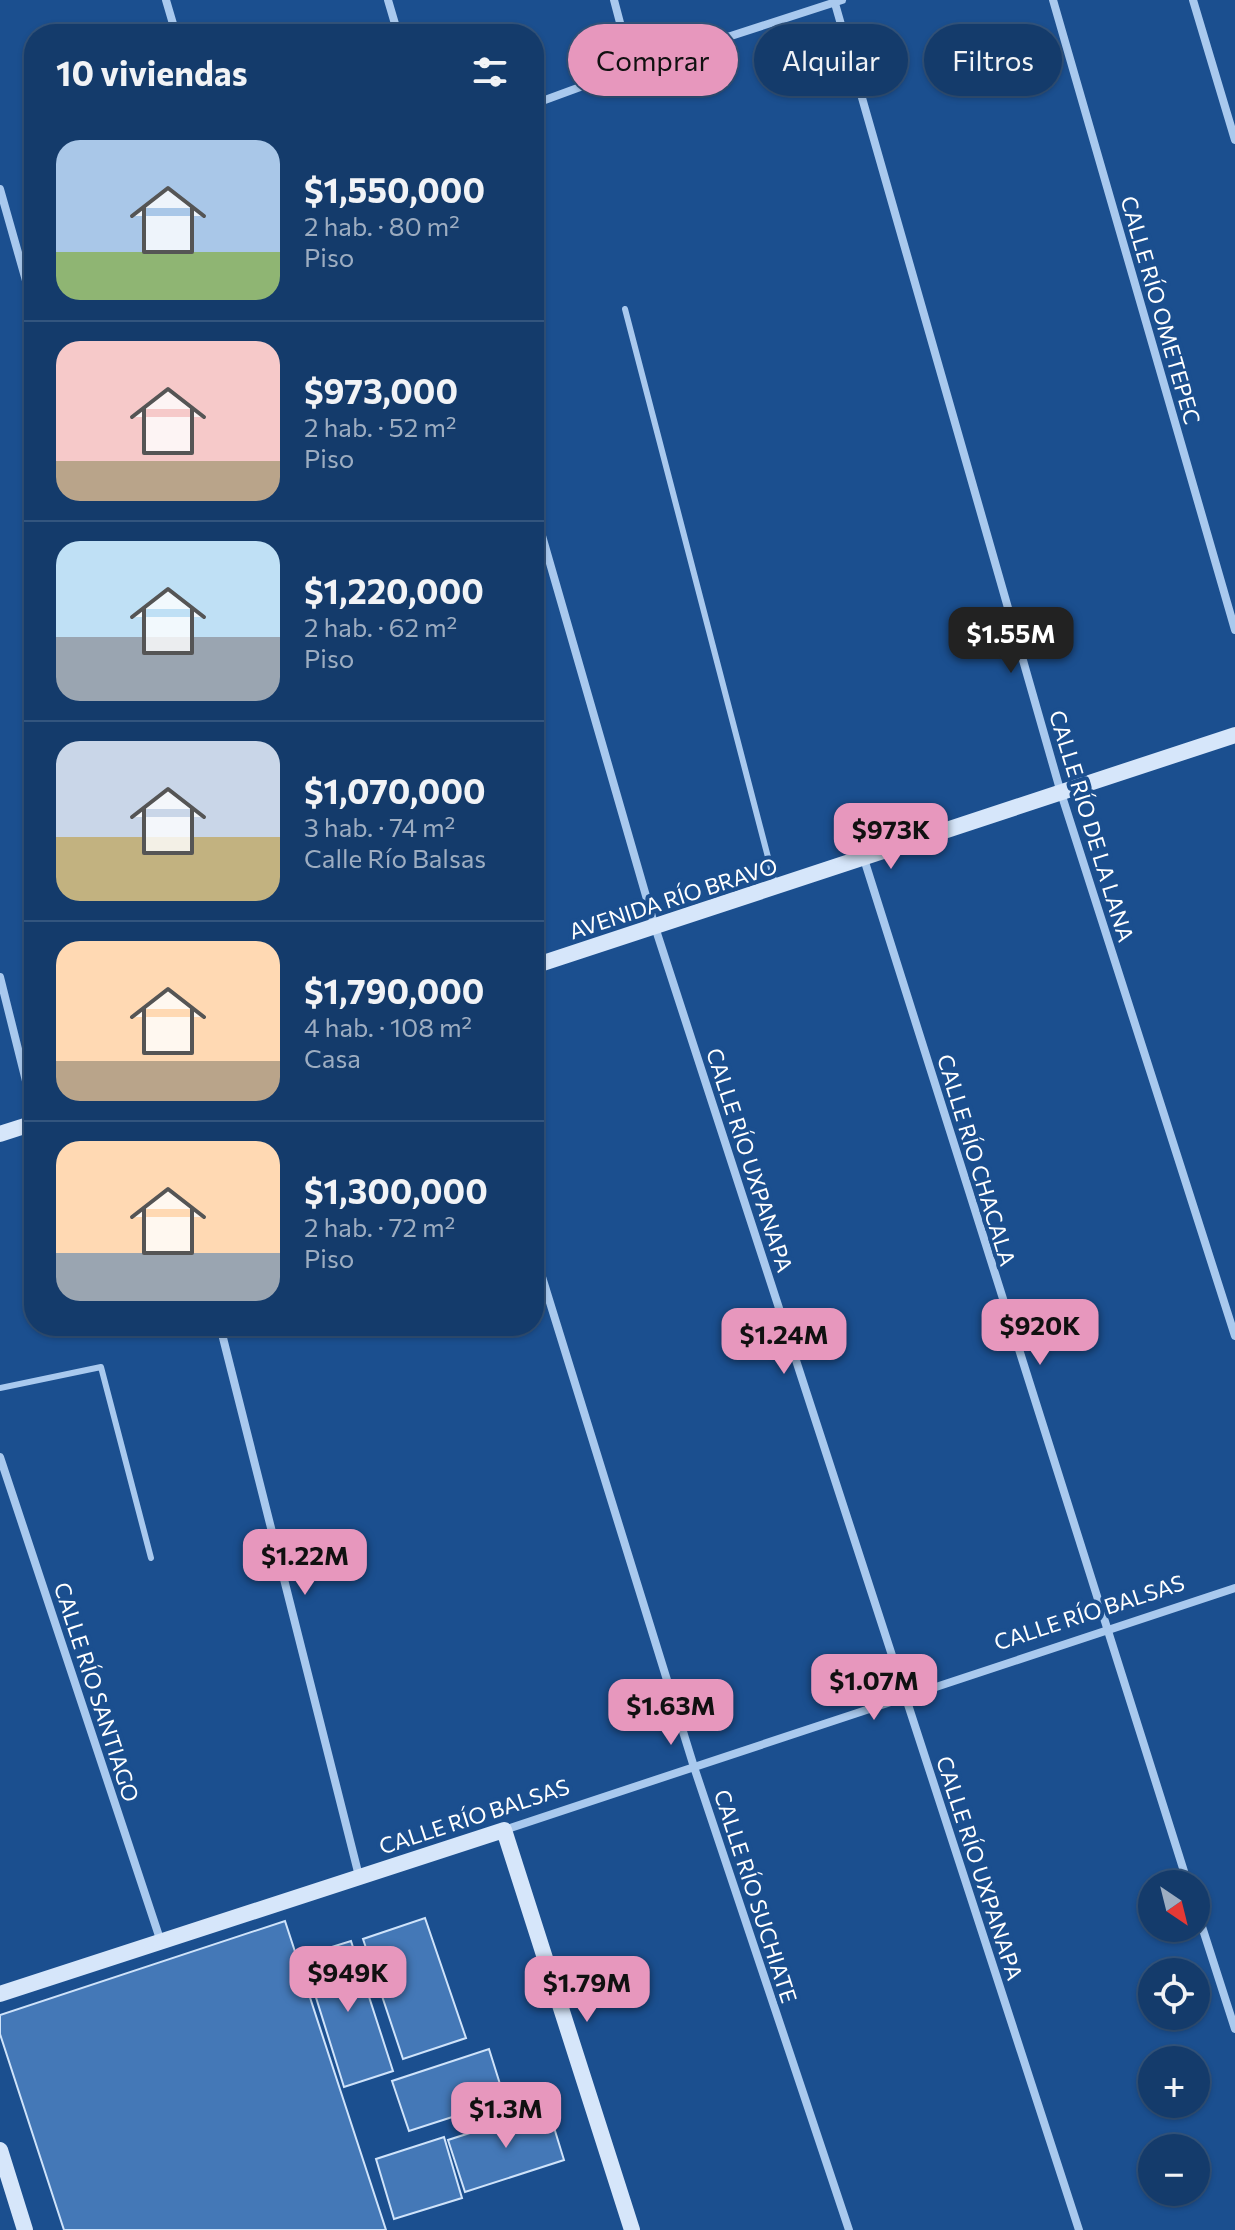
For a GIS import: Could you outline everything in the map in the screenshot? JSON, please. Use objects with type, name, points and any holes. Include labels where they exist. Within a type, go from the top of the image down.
[{"type":"main road","name":"AVENIDA RÍO BRAVO","points":[[544,963],[1235,735]]},
{"type":"main road","points":[[0,1134],[24,1126]]},
{"type":"main road","points":[[504,1830],[632,2230]]},
{"type":"main road","name":"CALLE RÍO BALSAS","points":[[0,1994],[160,1939],[504,1830]]},
{"type":"main road","points":[[0,2150],[25,2230]]},
{"type":"street","points":[[166,0],[173,24]]},
{"type":"street","points":[[388,0],[395,24]]},
{"type":"street","points":[[614,0],[620,24]]},
{"type":"street","name":"CALLE RÍO OMETEPEC","points":[[1053,0],[1235,630]]},
{"type":"street","points":[[1193,0],[1235,140]]},
{"type":"street","points":[[738,33],[837,1]]},
{"type":"street","name":"CALLE RÍO DE LA LANA","points":[[837,1],[1061,793],[1235,1336]]},
{"type":"street","points":[[544,100],[568,92]]},
{"type":"street","points":[[0,189],[24,272]]},
{"type":"street","name":"CALLE RÍO UXPANAPA","points":[[544,543],[655,927],[1079,2230]]},
{"type":"street","name":"CALLE RÍO CHACALA","points":[[864,859],[1183,1870]]},
{"type":"street","points":[[0,977],[24,1073]]},
{"type":"street","name":"CALLE RÍO SUCHIATE","points":[[544,1283],[694,1767],[849,2230]]},
{"type":"street","points":[[223,1336],[359,1876]]},
{"type":"street","name":"CALLE RÍO SANTIAGO","points":[[0,1457],[160,1939]]},
{"type":"street","name":"CALLE RÍO BALSAS","points":[[504,1830],[904,1694],[1235,1588]]},
{"type":"street","points":[[1207,1942],[1235,2029]]},
{"type":"lane","points":[[625,309],[776,888]]},
{"type":"lane","points":[[0,1388],[101,1367],[151,1558]]},
{"type":"building","points":[[425,1918],[466,2038],[403,2059],[363,1939]]},
{"type":"building","points":[[285,1921],[386,2230],[64,2230],[0,2034],[0,2015]]},
{"type":"building","points":[[351,1941],[393,2071],[344,2087],[303,1956]]},
{"type":"building","points":[[489,2049],[505,2100],[409,2131],[392,2081]]},
{"type":"building","points":[[548,2108],[564,2160],[465,2192],[448,2140]]},
{"type":"building","points":[[444,2137],[462,2198],[394,2219],[376,2159]]}]
